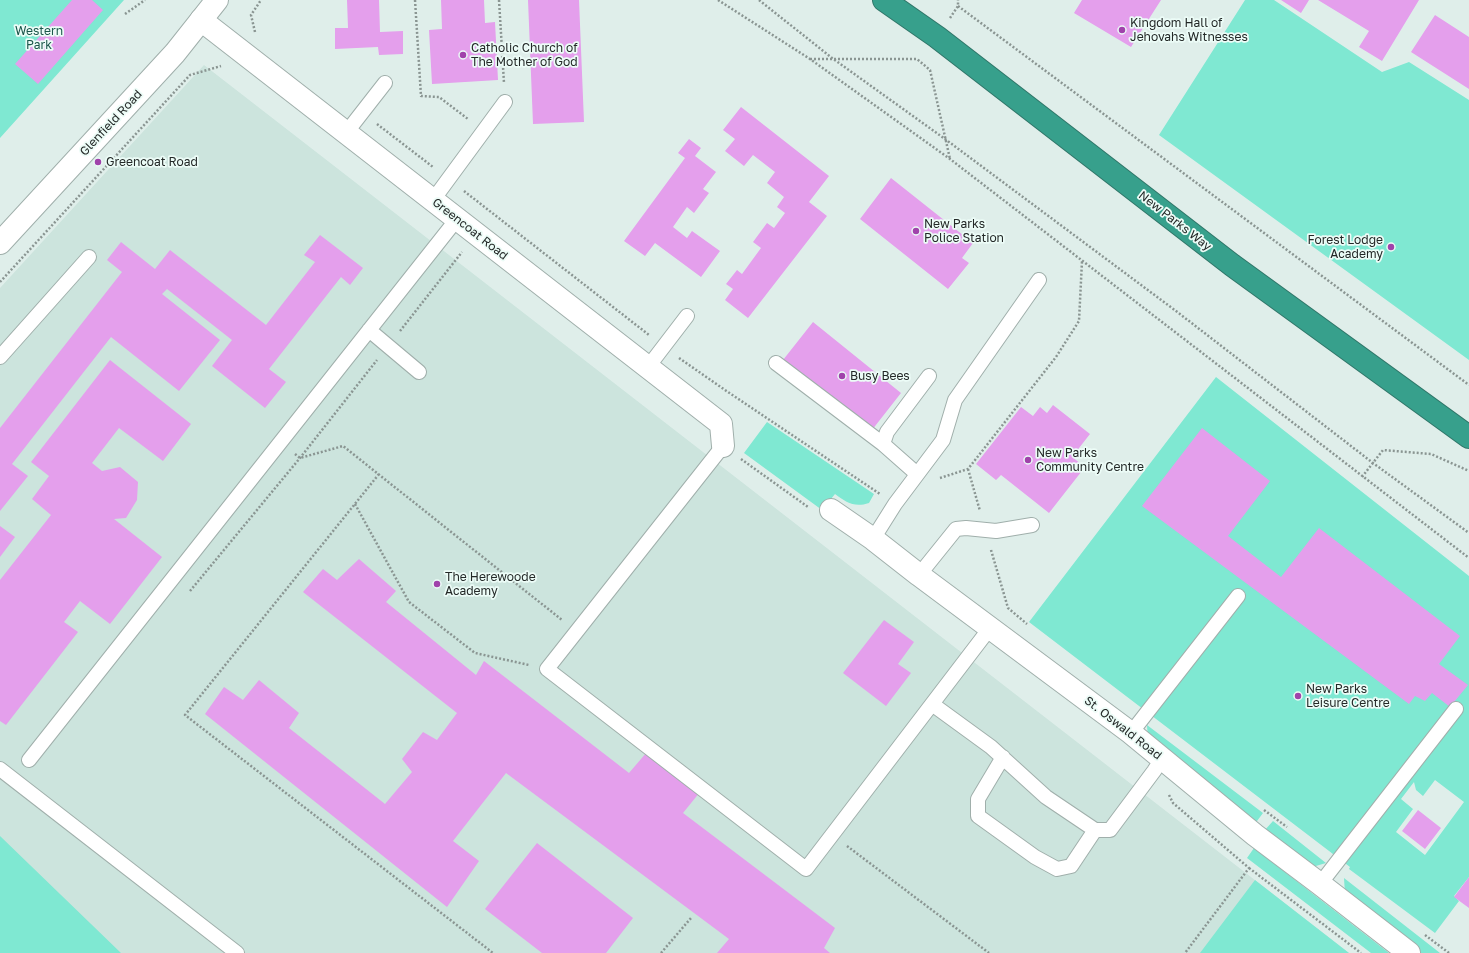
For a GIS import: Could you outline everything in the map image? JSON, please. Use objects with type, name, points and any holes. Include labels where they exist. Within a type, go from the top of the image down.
[{"type":"highway","name":"New Parks Way","points":[[884,0],[937,37],[1232,265],[1469,437]]},
{"type":"street","name":"Glenfield Road","points":[[0,243],[175,53],[217,0]]},
{"type":"street","name":"Greencoat Road","points":[[201,20],[721,424],[722,446]]},
{"type":"street","name":"St. Oswald Road","points":[[831,510],[873,539],[919,575],[1132,733],[1158,765],[1255,835],[1409,953]]},
{"type":"lane","points":[[346,133],[385,83]]},
{"type":"lane","points":[[433,200],[505,102]]},
{"type":"lane","points":[[29,760],[457,219]]},
{"type":"lane","points":[[2,350],[89,257]]},
{"type":"lane","points":[[873,539],[895,504],[943,440],[956,400],[1039,280]]},
{"type":"lane","points":[[648,367],[686,316]]},
{"type":"lane","points":[[369,330],[419,372]]},
{"type":"lane","points":[[776,363],[883,444],[917,474]]},
{"type":"lane","points":[[883,444],[887,432],[929,376]]},
{"type":"lane","points":[[722,446],[547,669],[806,869],[990,628]]},
{"type":"lane","points":[[919,575],[956,529],[966,528],[996,531],[1032,525]]},
{"type":"lane","points":[[1132,733],[1238,596]]},
{"type":"lane","points":[[932,704],[991,747],[1046,797],[1094,830],[1110,830],[1158,765]]},
{"type":"lane","points":[[1320,884],[1456,709]]},
{"type":"lane","points":[[1003,757],[978,799],[978,816],[1035,857],[1057,869],[1071,866],[1094,830]]},
{"type":"lane","points":[[0,769],[238,953]]},
{"type":"path","points":[[125,14],[145,0]]},
{"type":"path","points":[[255,34],[251,15],[260,0]]},
{"type":"path","points":[[415,0],[421,96],[439,97],[483,131]]},
{"type":"path","points":[[500,0],[505,102]]},
{"type":"path","points":[[718,0],[810,59],[950,159],[1469,558]]},
{"type":"path","points":[[759,0],[832,58],[945,139],[1176,311],[1373,463],[1469,533]]},
{"type":"path","points":[[958,6],[1469,385]]},
{"type":"path","points":[[0,282],[190,75],[216,66],[228,65],[241,51]]},
{"type":"path","points":[[810,59],[917,59],[930,70],[950,159]]},
{"type":"path","points":[[363,113],[664,347],[725,390],[895,504]]},
{"type":"path","points":[[189,592],[300,458],[476,234]]},
{"type":"path","points":[[939,478],[968,469],[1056,357],[1079,321],[1082,261]]},
{"type":"path","points":[[300,458],[343,446],[576,632]]},
{"type":"path","points":[[722,446],[817,514],[831,510]]},
{"type":"path","points":[[1362,477],[1383,450],[1431,454],[1469,471]]},
{"type":"path","points":[[968,469],[1008,608],[1031,627]]},
{"type":"path","points":[[379,474],[185,714],[493,953]]},
{"type":"path","points":[[355,504],[409,602],[475,653],[547,669]]},
{"type":"path","points":[[1158,765],[1173,803],[1249,868],[1360,953]]},
{"type":"path","points":[[1258,805],[1288,828]]},
{"type":"path","points":[[833,834],[989,953]]},
{"type":"path","points":[[1185,953],[1249,868]]},
{"type":"path","points":[[661,953],[691,918]]},
{"type":"path","points":[[1425,934],[1449,953]]},
{"type":"shaded area","name":"The Herewoode Academy","points":[[204,65],[1349,953],[0,953],[0,288]]},
{"type":"green space","name":"Western Park","points":[[0,0],[124,0],[0,138]]},
{"type":"green space","name":"Forest Lodge Academy","points":[[1245,0],[1274,0],[1382,72],[1409,62],[1469,100],[1469,360],[1159,135]]},
{"type":"green space","name":"New Parks Leisure Centre","points":[[1216,377],[1469,576],[1469,877],[1454,896],[1459,901],[1435,933],[1349,869],[1350,867],[1029,622]],"holes":[[[1435,780],[1464,802],[1425,855],[1396,832],[1413,809],[1401,799],[1414,782],[1416,790],[1423,796]]]},
{"type":"green space","points":[[767,422],[874,494],[869,503],[859,505],[850,503],[835,494],[822,510],[744,453]]},
{"type":"green space","points":[[1147,725],[1263,813],[1254,825],[1148,741]]},
{"type":"green space","points":[[1273,821],[1326,863],[1309,868],[1264,831]]},
{"type":"green space","points":[[0,836],[121,953],[0,953]]},
{"type":"green space","points":[[1254,848],[1389,953],[1371,953],[1247,858]]},
{"type":"green space","points":[[1344,878],[1440,953],[1420,953],[1345,894]]},
{"type":"green space","points":[[1255,880],[1349,953],[1200,953]]},
{"type":"building","points":[[72,0],[92,0],[103,10],[38,84],[15,64]]},
{"type":"building","points":[[347,0],[379,0],[380,32],[403,31],[403,54],[379,55],[378,47],[335,49],[335,28],[348,28]]},
{"type":"building","name":"Catholic Church of The Mother of God","points":[[441,0],[484,0],[485,23],[495,22],[498,80],[432,84],[429,30],[442,29]]},
{"type":"building","points":[[528,0],[579,0],[584,122],[533,124]]},
{"type":"building","name":"Kingdom Hall of Jehovahs Witnesses","points":[[1082,0],[1161,0],[1131,47],[1074,13]]},
{"type":"building","points":[[1281,0],[1309,0],[1301,13]]},
{"type":"building","points":[[1318,0],[1419,0],[1382,61],[1359,47],[1369,31]]},
{"type":"building","points":[[1435,15],[1469,37],[1469,89],[1411,52]]},
{"type":"building","points":[[741,107],[829,176],[809,202],[827,216],[748,318],[725,300],[733,289],[726,284],[737,270],[742,274],[761,248],[753,242],[767,223],[774,228],[785,213],[777,207],[784,197],[767,183],[775,172],[753,155],[744,166],[725,151],[735,139],[723,130]]},
{"type":"building","points":[[689,139],[701,148],[695,156],[716,172],[703,189],[709,193],[694,213],[687,207],[673,227],[687,238],[692,231],[720,251],[701,277],[655,243],[645,256],[624,241],[685,158],[678,153]]},
{"type":"building","name":"New Parks Police Station","points":[[891,178],[973,243],[962,258],[969,263],[948,289],[860,219]]},
{"type":"building","points":[[320,235],[363,268],[350,285],[341,277],[269,369],[286,382],[265,408],[212,366],[232,340],[167,289],[162,294],[220,340],[179,391],[111,337],[12,464],[28,476],[0,511],[0,428],[122,272],[107,260],[121,242],[155,269],[170,250],[266,325],[315,262],[304,255]]},
{"type":"building","name":"Busy Bees","points":[[813,322],[901,393],[872,430],[783,360]]},
{"type":"building","points":[[110,360],[191,424],[163,461],[119,428],[92,463],[102,471],[120,467],[138,482],[137,500],[126,518],[114,519],[162,557],[110,624],[80,601],[64,622],[78,632],[6,725],[0,721],[0,580],[51,515],[32,499],[49,476],[31,462]]},
{"type":"building","name":"New Parks Community Centre","points":[[1053,405],[1090,434],[1072,457],[1085,467],[1049,513],[1001,475],[996,480],[976,464],[1021,407],[1033,416],[1040,407],[1047,413]]},
{"type":"building","points":[[1202,428],[1270,481],[1228,536],[1281,577],[1319,528],[1460,636],[1439,664],[1468,685],[1450,707],[1432,693],[1425,701],[1415,696],[1409,704],[1142,506]]},
{"type":"building","points":[[0,526],[15,537],[0,557]]},
{"type":"building","points":[[359,559],[396,591],[386,602],[476,675],[484,661],[629,773],[647,752],[700,792],[683,813],[835,928],[824,948],[830,953],[717,953],[729,939],[506,773],[453,841],[479,861],[447,907],[205,714],[224,687],[243,700],[259,680],[299,713],[289,728],[385,804],[412,772],[402,759],[423,732],[437,740],[457,713],[303,592],[323,569],[337,580]]},
{"type":"building","points":[[884,620],[914,642],[898,664],[911,673],[886,706],[843,673]]},
{"type":"building","points":[[1418,810],[1441,828],[1425,849],[1402,831]]},
{"type":"building","points":[[537,843],[633,918],[606,953],[542,953],[485,909]]},
{"type":"building","points":[[1469,877],[1469,908],[1454,897]]},
{"type":"place","name":"Kingdom Hall of Jehovahs Witnesses","points":[[1122,30]]},
{"type":"place","name":"Catholic Church of The Mother of God","points":[[463,55]]},
{"type":"place","name":"Greencoat Road","points":[[98,162]]},
{"type":"place","name":"New Parks Police Station","points":[[916,231]]},
{"type":"place","name":"Forest Lodge Academy","points":[[1391,247]]},
{"type":"place","name":"Busy Bees","points":[[842,376]]},
{"type":"place","name":"New Parks Community Centre","points":[[1028,460]]},
{"type":"place","name":"The Herewoode Academy","points":[[437,584]]},
{"type":"place","name":"New Parks Leisure Centre","points":[[1298,696]]}]
